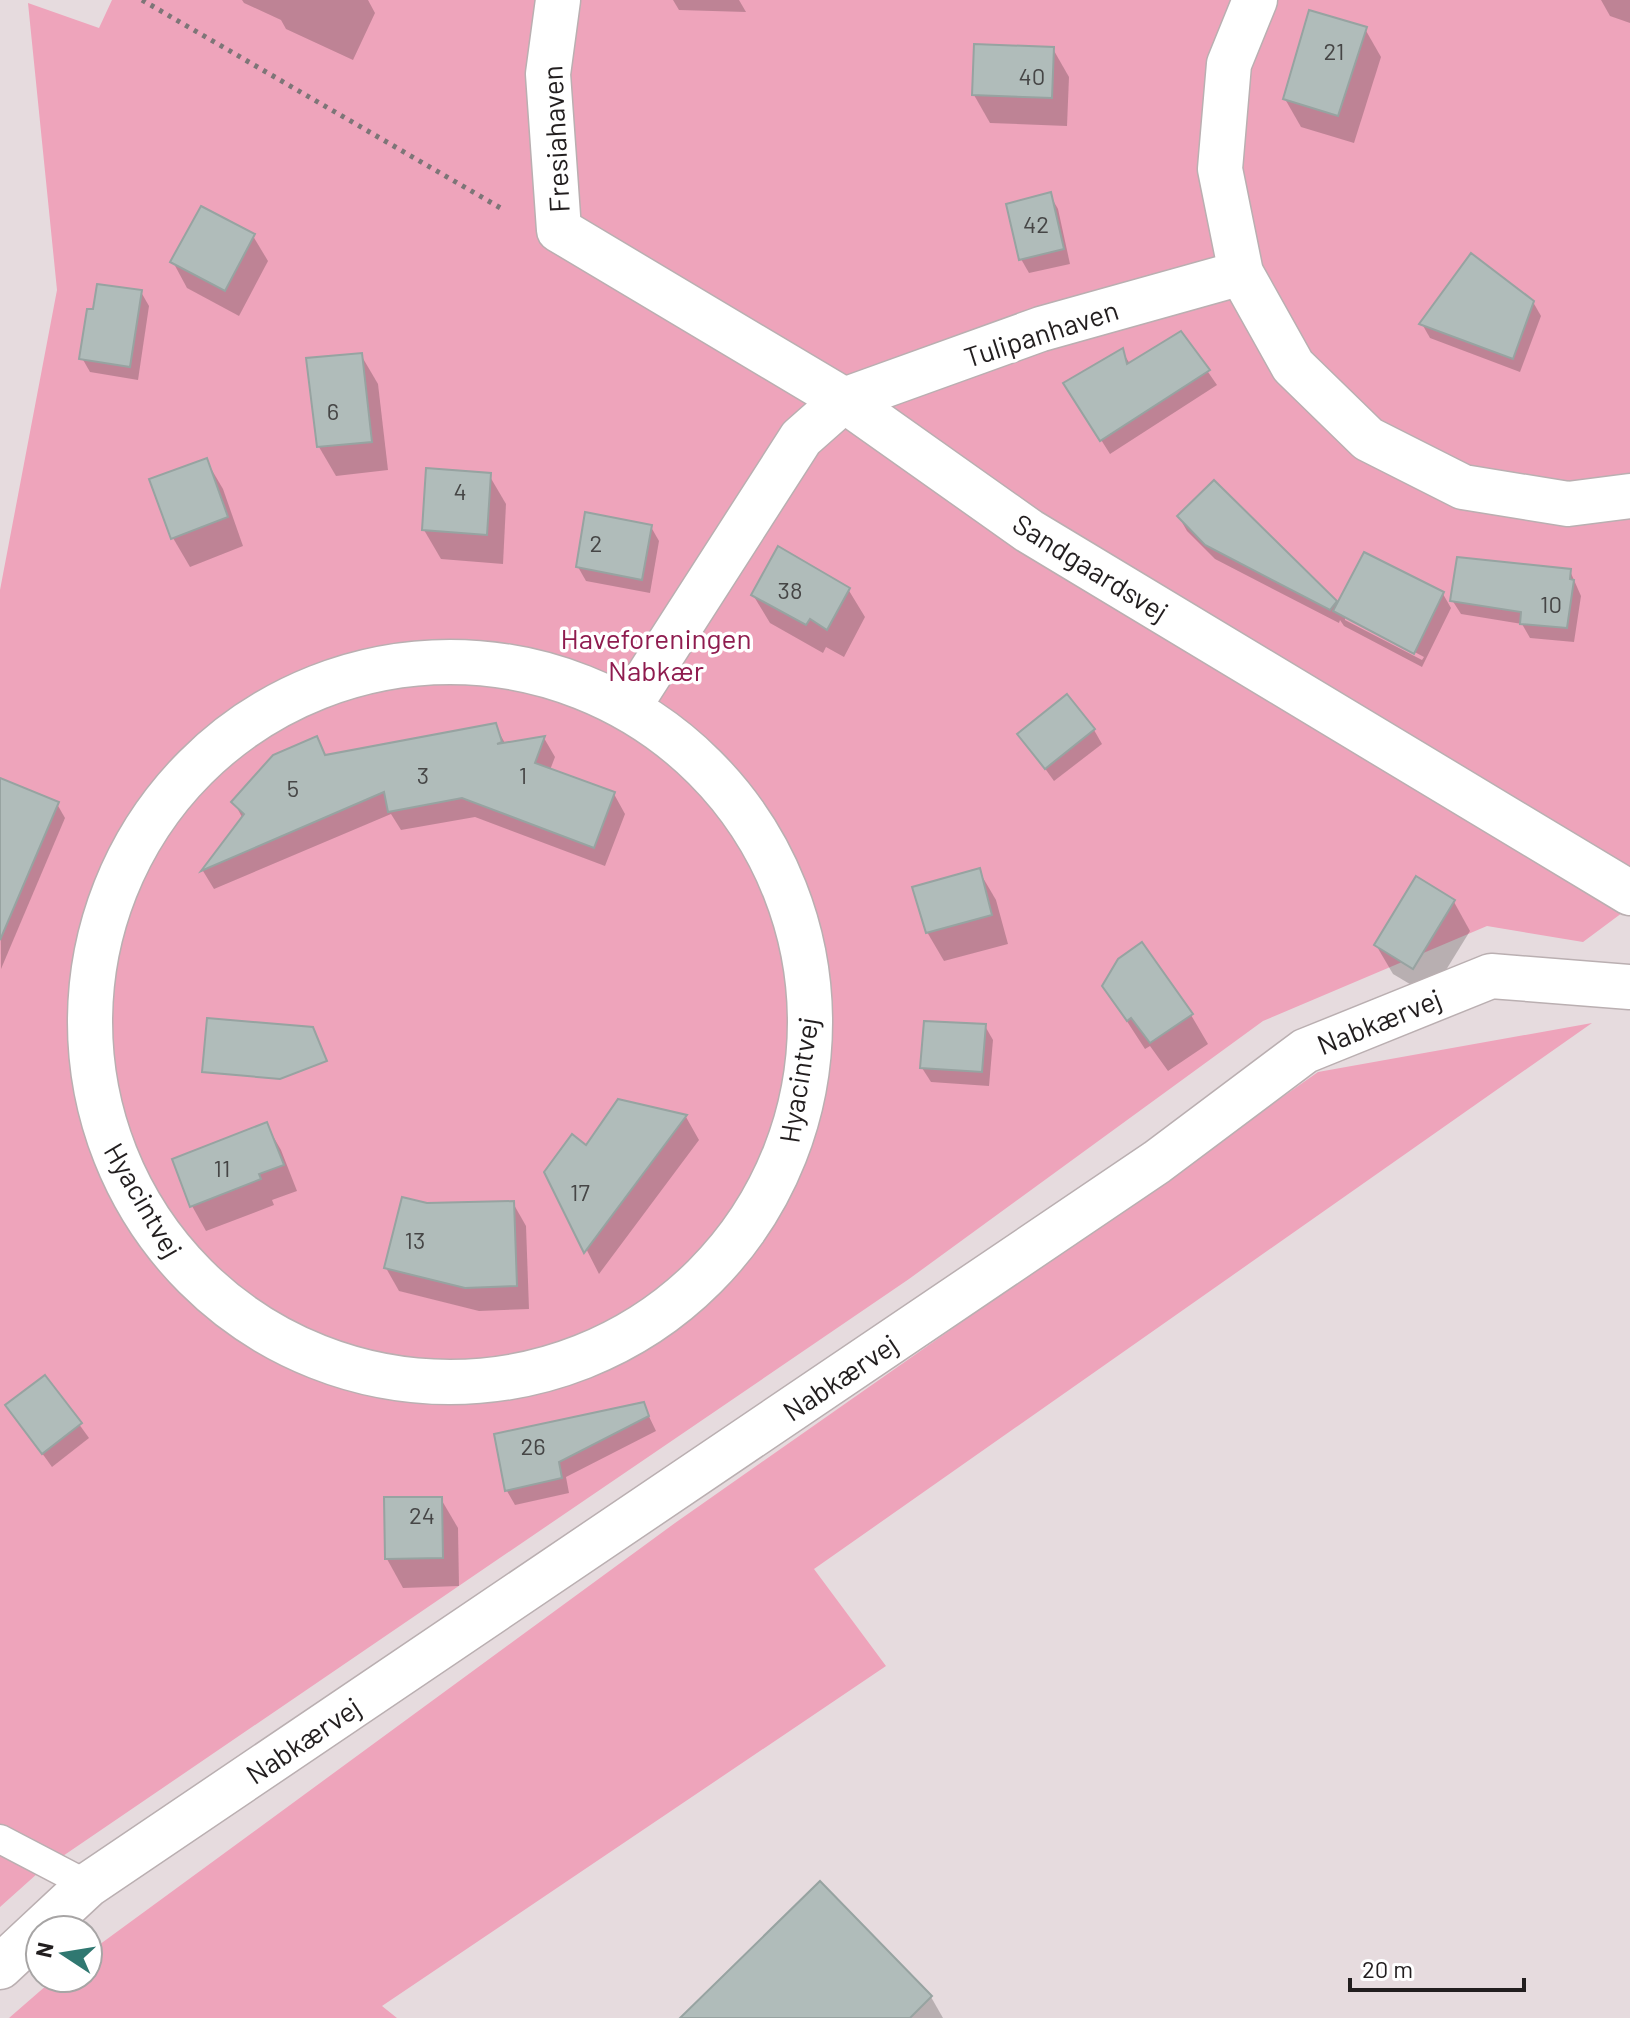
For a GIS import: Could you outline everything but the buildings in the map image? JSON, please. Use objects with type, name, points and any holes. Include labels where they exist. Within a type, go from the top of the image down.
[{"type":"street","name":"Fresiahaven","points":[[558,0],[548,74],[559,230]]},
{"type":"street","points":[[1255,0],[1229,64],[1220,169],[1241,273],[1293,366],[1368,439],[1463,487],[1568,504],[1630,496]]},
{"type":"street","name":"Sandgaardsvej","points":[[559,230],[844,400],[1029,531],[1630,893]]},
{"type":"street","name":"Tulipanhaven","points":[[844,400],[1041,329],[1241,273]]},
{"type":"street","points":[[629,706],[801,438],[844,400]]},
{"type":"street","name":"Hyacintvej","points":[[511,663],[629,706],[727,786],[790,896],[814,1020],[792,1145],[746,1227],[730,1254],[634,1336],[516,1381],[390,1381],[271,1339],[173,1258],[110,1150],[89,1041],[87,1025],[108,901],[170,790],[266,708],[384,664],[511,663]]},
{"type":"street","name":"Nabkærvej","points":[[0,1967],[88,1885],[1157,1162],[1305,1051],[1491,976],[1630,987]]},
{"type":"lane","points":[[0,1839],[88,1885]]},
{"type":"path","points":[[142,0],[506,211],[559,230]]},
{"type":"green space","name":"Haveforeningen Nabkær","points":[[112,0],[1630,0],[1630,907],[1583,942],[1487,926],[1263,1021],[909,1279],[38,1873],[0,1907],[0,590],[57,290],[28,3],[99,28]]},
{"type":"green space","points":[[1592,1023],[814,1569],[886,1666],[382,2006],[397,2018],[9,2018],[37,1994],[104,1994],[104,1941],[675,1523],[1318,1072]]}]
